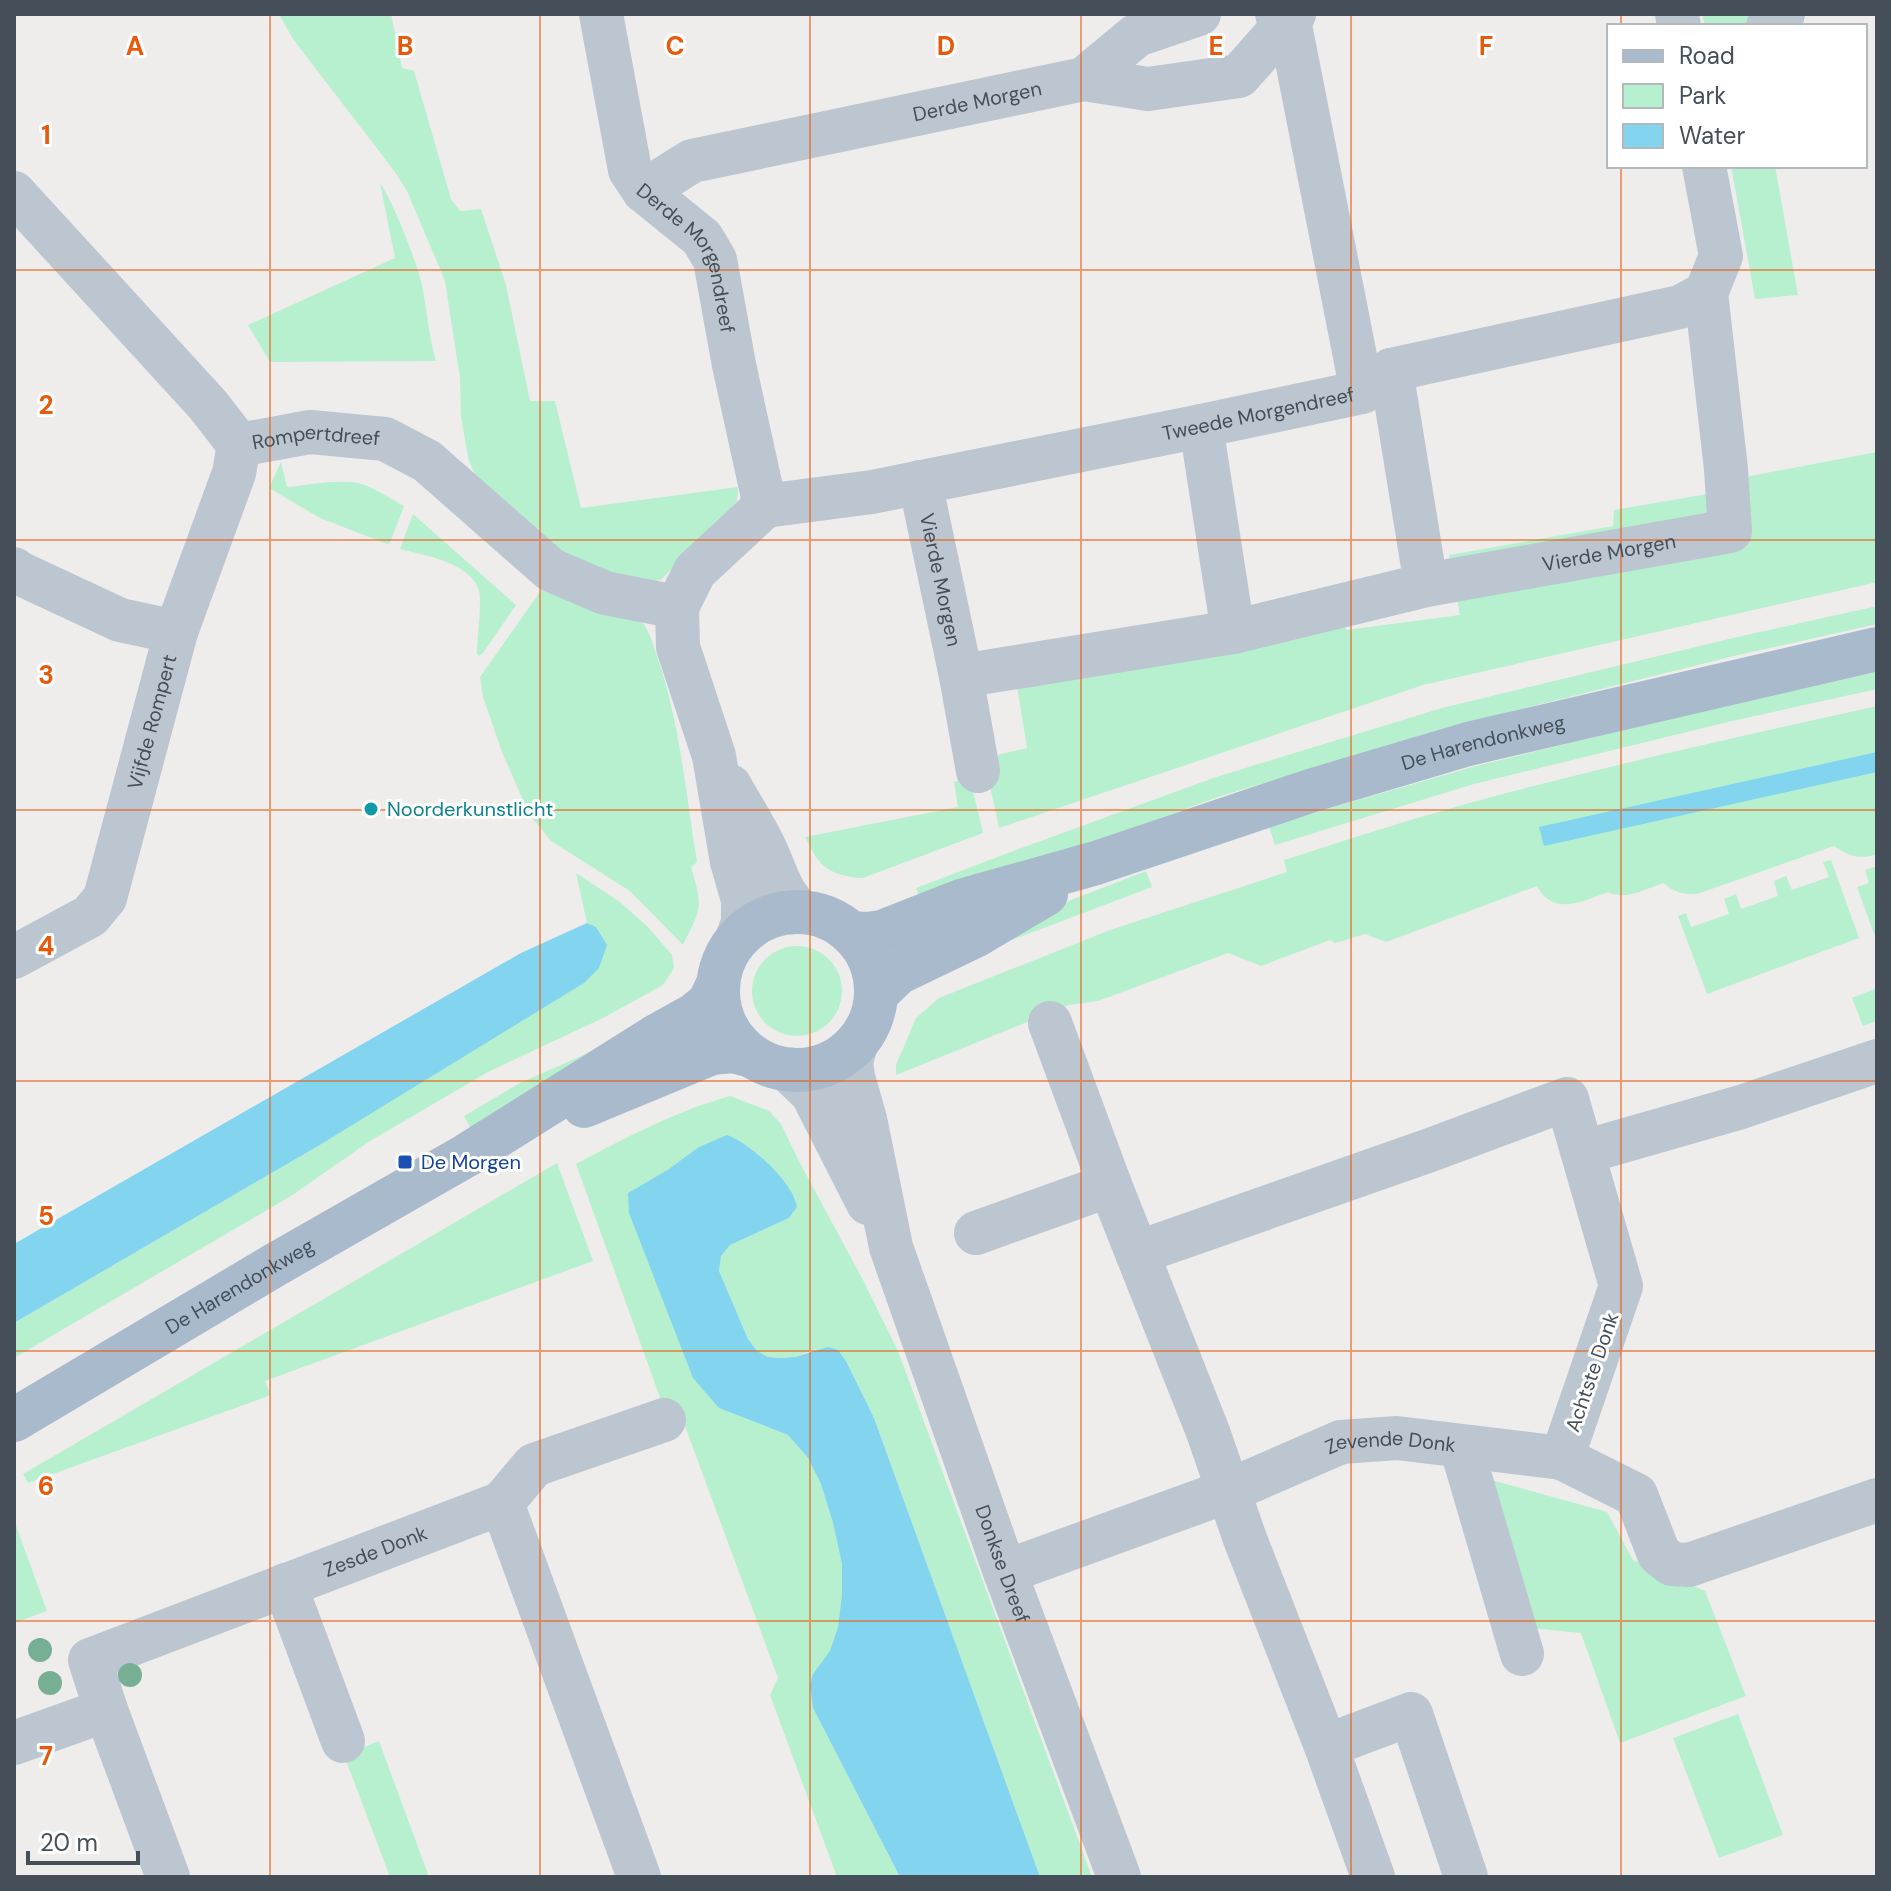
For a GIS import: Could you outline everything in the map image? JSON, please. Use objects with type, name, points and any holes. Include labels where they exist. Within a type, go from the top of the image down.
[{"type":"main road","name":"De Harendonkweg","points":[[851,933],[882,932],[961,901],[1096,863],[1310,791],[1468,744],[1877,649]]},
{"type":"main road","name":"De Harendonkweg","points":[[876,994],[898,973],[975,936],[1096,863]]},
{"type":"main road","points":[[801,912],[836,922],[851,933],[870,960],[876,994],[873,1012],[856,1044],[825,1065],[807,1069],[770,1063],[732,1036],[721,1011],[718,984],[724,960],[737,939],[766,918],[801,912]]},
{"type":"main road","name":"De Harendonkweg","points":[[14,1420],[467,1155],[694,1015],[709,1003],[718,984]]},
{"type":"main road","name":"De Harendonkweg","points":[[467,1155],[712,1053],[732,1051],[770,1063]]},
{"type":"street","name":"Derde Morgendreef","points":[[601,14],[630,170],[644,191],[702,238],[715,260],[765,506]]},
{"type":"street","points":[[1084,79],[1137,35],[1199,14]]},
{"type":"street","name":"Derde Morgen","points":[[644,191],[692,161],[1084,79],[1148,89],[1239,76],[1287,16]]},
{"type":"street","points":[[1287,16],[1426,585]]},
{"type":"street","points":[[1704,168],[1721,256],[1706,293]]},
{"type":"street","name":"Rompertdreef","points":[[15,197],[208,405],[239,445],[310,432],[385,439],[427,461],[551,570],[605,593],[677,607]]},
{"type":"street","name":"Tweede Morgendreef","points":[[765,506],[872,492],[1201,426],[1680,307],[1706,293]]},
{"type":"street","name":"Vierde Morgen","points":[[961,676],[1233,632],[1426,585],[1730,531],[1706,293]]},
{"type":"street","points":[[1201,426],[1233,632]]},
{"type":"street","name":"Vijfde Rompert","points":[[14,957],[90,916],[105,898],[176,632],[234,473],[239,445]]},
{"type":"street","name":"Vierde Morgen","points":[[920,482],[978,771]]},
{"type":"street","points":[[737,939],[743,922],[743,900],[732,862],[714,756],[678,647],[677,607],[695,571],[765,506]]},
{"type":"street","points":[[14,569],[120,620],[176,632]]},
{"type":"street","points":[[714,756],[766,852],[780,887],[801,912]]},
{"type":"street","points":[[1050,1023],[1110,1185],[1208,1432],[1373,1877]]},
{"type":"street","name":"Donkse Dreef","points":[[856,1044],[851,1062],[853,1077],[865,1119],[891,1247],[1005,1572],[1119,1877]]},
{"type":"street","points":[[1584,1152],[1741,1107],[1877,1061]]},
{"type":"street","name":"Donkse Dreef","points":[[770,1063],[812,1093],[891,1247]]},
{"type":"street","name":"Achtste Donk","points":[[1137,1253],[1567,1099],[1621,1286],[1562,1458],[1636,1495],[1659,1554],[1672,1564],[1689,1565],[1877,1500]]},
{"type":"street","points":[[976,1233],[1110,1185]]},
{"type":"street","points":[[639,1877],[502,1503],[534,1465],[664,1420]]},
{"type":"street","name":"Zevende Donk","points":[[1005,1572],[1228,1491],[1341,1442],[1397,1438],[1562,1458]]},
{"type":"street","points":[[1461,1446],[1522,1654]]},
{"type":"street","name":"Zesde Donk","points":[[168,1877],[90,1660],[502,1503]]},
{"type":"street","points":[[285,1585],[343,1741]]},
{"type":"street","points":[[14,1743],[106,1710]]},
{"type":"street","points":[[1326,1746],[1411,1714],[1466,1877]]},
{"type":"green space","points":[[279,14],[391,14],[402,68],[414,71],[451,199],[460,211],[481,209],[506,285],[530,401],[555,401],[581,508],[738,487],[737,502],[661,580],[623,581],[595,572],[555,547],[477,480],[468,458],[461,416],[460,378],[445,281],[407,191],[293,39]]},
{"type":"green space","points":[[1702,14],[1773,14],[1761,24],[1704,24]]},
{"type":"green space","points":[[1731,168],[1775,168],[1798,295],[1755,299]]},
{"type":"green space","points":[[380,183],[397,216],[418,271],[436,361],[270,362],[248,325],[395,258]]},
{"type":"green space","points":[[1877,452],[1877,582],[1423,685],[999,828],[984,758],[1027,748],[1015,674],[1341,600],[1346,630],[1460,615],[1449,555],[1613,526],[1614,510],[1742,488],[1750,476]]},
{"type":"green space","points":[[281,462],[287,487],[332,482],[358,483],[404,506],[390,543],[320,518],[269,488]]},
{"type":"green space","points":[[413,514],[516,605],[479,656],[480,596],[475,581],[446,562],[400,549]]},
{"type":"green space","points":[[545,585],[640,619],[651,638],[666,684],[677,734],[697,862],[691,867],[699,907],[683,945],[630,891],[551,841],[529,814],[502,752],[483,697],[480,677]]},
{"type":"green space","points":[[1877,606],[1877,624],[1445,728],[1221,796],[922,905],[916,888],[1216,777],[1442,708]]},
{"type":"green space","points":[[1877,672],[1877,689],[1474,784],[1275,845],[1269,826],[1472,767],[1733,703]]},
{"type":"green space","points":[[1877,706],[1877,854],[1854,856],[1834,846],[1697,894],[1679,892],[1663,883],[1628,895],[1608,892],[1579,902],[1560,904],[1544,896],[1537,886],[1386,942],[1365,934],[1335,943],[1330,940],[1261,966],[1228,953],[1098,1001],[1069,1005],[896,1075],[896,1065],[916,1018],[939,998],[1110,930],[1287,872],[1284,860],[1499,795]]},
{"type":"green space","points":[[970,778],[983,833],[863,878],[845,876],[828,869],[817,858],[805,837],[958,807],[954,782]]},
{"type":"green space","points":[[1831,860],[1859,938],[1707,994],[1678,916],[1686,913],[1691,927],[1729,914],[1724,899],[1736,894],[1741,909],[1778,896],[1774,881],[1786,876],[1792,890],[1829,877],[1823,862]]},
{"type":"green space","points":[[1877,866],[1877,942],[1857,887],[1869,883],[1865,870]]},
{"type":"green space","points":[[1146,871],[1152,887],[975,954],[974,949],[1071,900]]},
{"type":"green space","points":[[576,873],[620,902],[648,927],[672,955],[674,968],[663,985],[603,1018],[488,1072],[370,1141],[291,1196],[14,1358],[14,1323],[318,1146],[596,927],[587,923]]},
{"type":"green space","points":[[797,946],[814,949],[829,959],[839,974],[842,991],[839,1008],[829,1023],[814,1033],[797,1036],[780,1033],[765,1023],[755,1008],[752,991],[755,974],[765,959],[780,949]]},
{"type":"green space","points":[[1877,988],[1877,1021],[1863,1026],[1852,998]]},
{"type":"green space","points":[[599,1048],[471,1129],[464,1116],[520,1083]]},
{"type":"green space","points":[[730,1096],[769,1111],[781,1124],[898,1351],[1092,1877],[1040,1877],[874,1418],[846,1361],[815,1349],[795,1357],[768,1357],[757,1351],[748,1339],[719,1271],[721,1256],[730,1245],[789,1218],[797,1207],[795,1197],[669,1169],[628,1193],[720,1408],[788,1435],[808,1458],[821,1484],[833,1523],[842,1564],[842,1594],[838,1627],[830,1652],[813,1674],[810,1685],[813,1708],[900,1877],[837,1877],[770,1695],[778,1678],[682,1418],[663,1406],[576,1164],[670,1117]]},
{"type":"green space","points":[[557,1163],[593,1261],[265,1381],[271,1395],[28,1483],[23,1474]]},
{"type":"green space","points":[[1484,1478],[1607,1512],[1633,1560],[1705,1591],[1746,1696],[1620,1743],[1581,1633],[1530,1628]]},
{"type":"green space","points":[[14,1520],[47,1611],[14,1623]]},
{"type":"green space","points":[[1738,1714],[1783,1835],[1719,1858],[1673,1738]]},
{"type":"green space","points":[[379,1741],[429,1877],[390,1877],[344,1755]]},
{"type":"water","points":[[1877,752],[1877,772],[1544,846],[1539,827]]},
{"type":"water","points":[[587,923],[596,927],[607,945],[599,968],[584,983],[318,1146],[14,1323],[14,1244],[521,953]]},
{"type":"water","points":[[727,1135],[747,1146],[770,1165],[788,1187],[797,1207],[789,1218],[730,1245],[721,1256],[719,1271],[748,1339],[757,1351],[768,1357],[782,1358],[828,1347],[838,1350],[846,1361],[874,1418],[1040,1877],[900,1877],[813,1708],[810,1685],[813,1674],[830,1651],[838,1627],[842,1594],[842,1564],[821,1484],[808,1458],[788,1435],[719,1408],[693,1378],[629,1213],[628,1193],[699,1147]]},
{"type":"place","name":"Noorderkunstlicht","points":[[371,809]]},
{"type":"place","name":"De Morgen","points":[[405,1162]]}]
